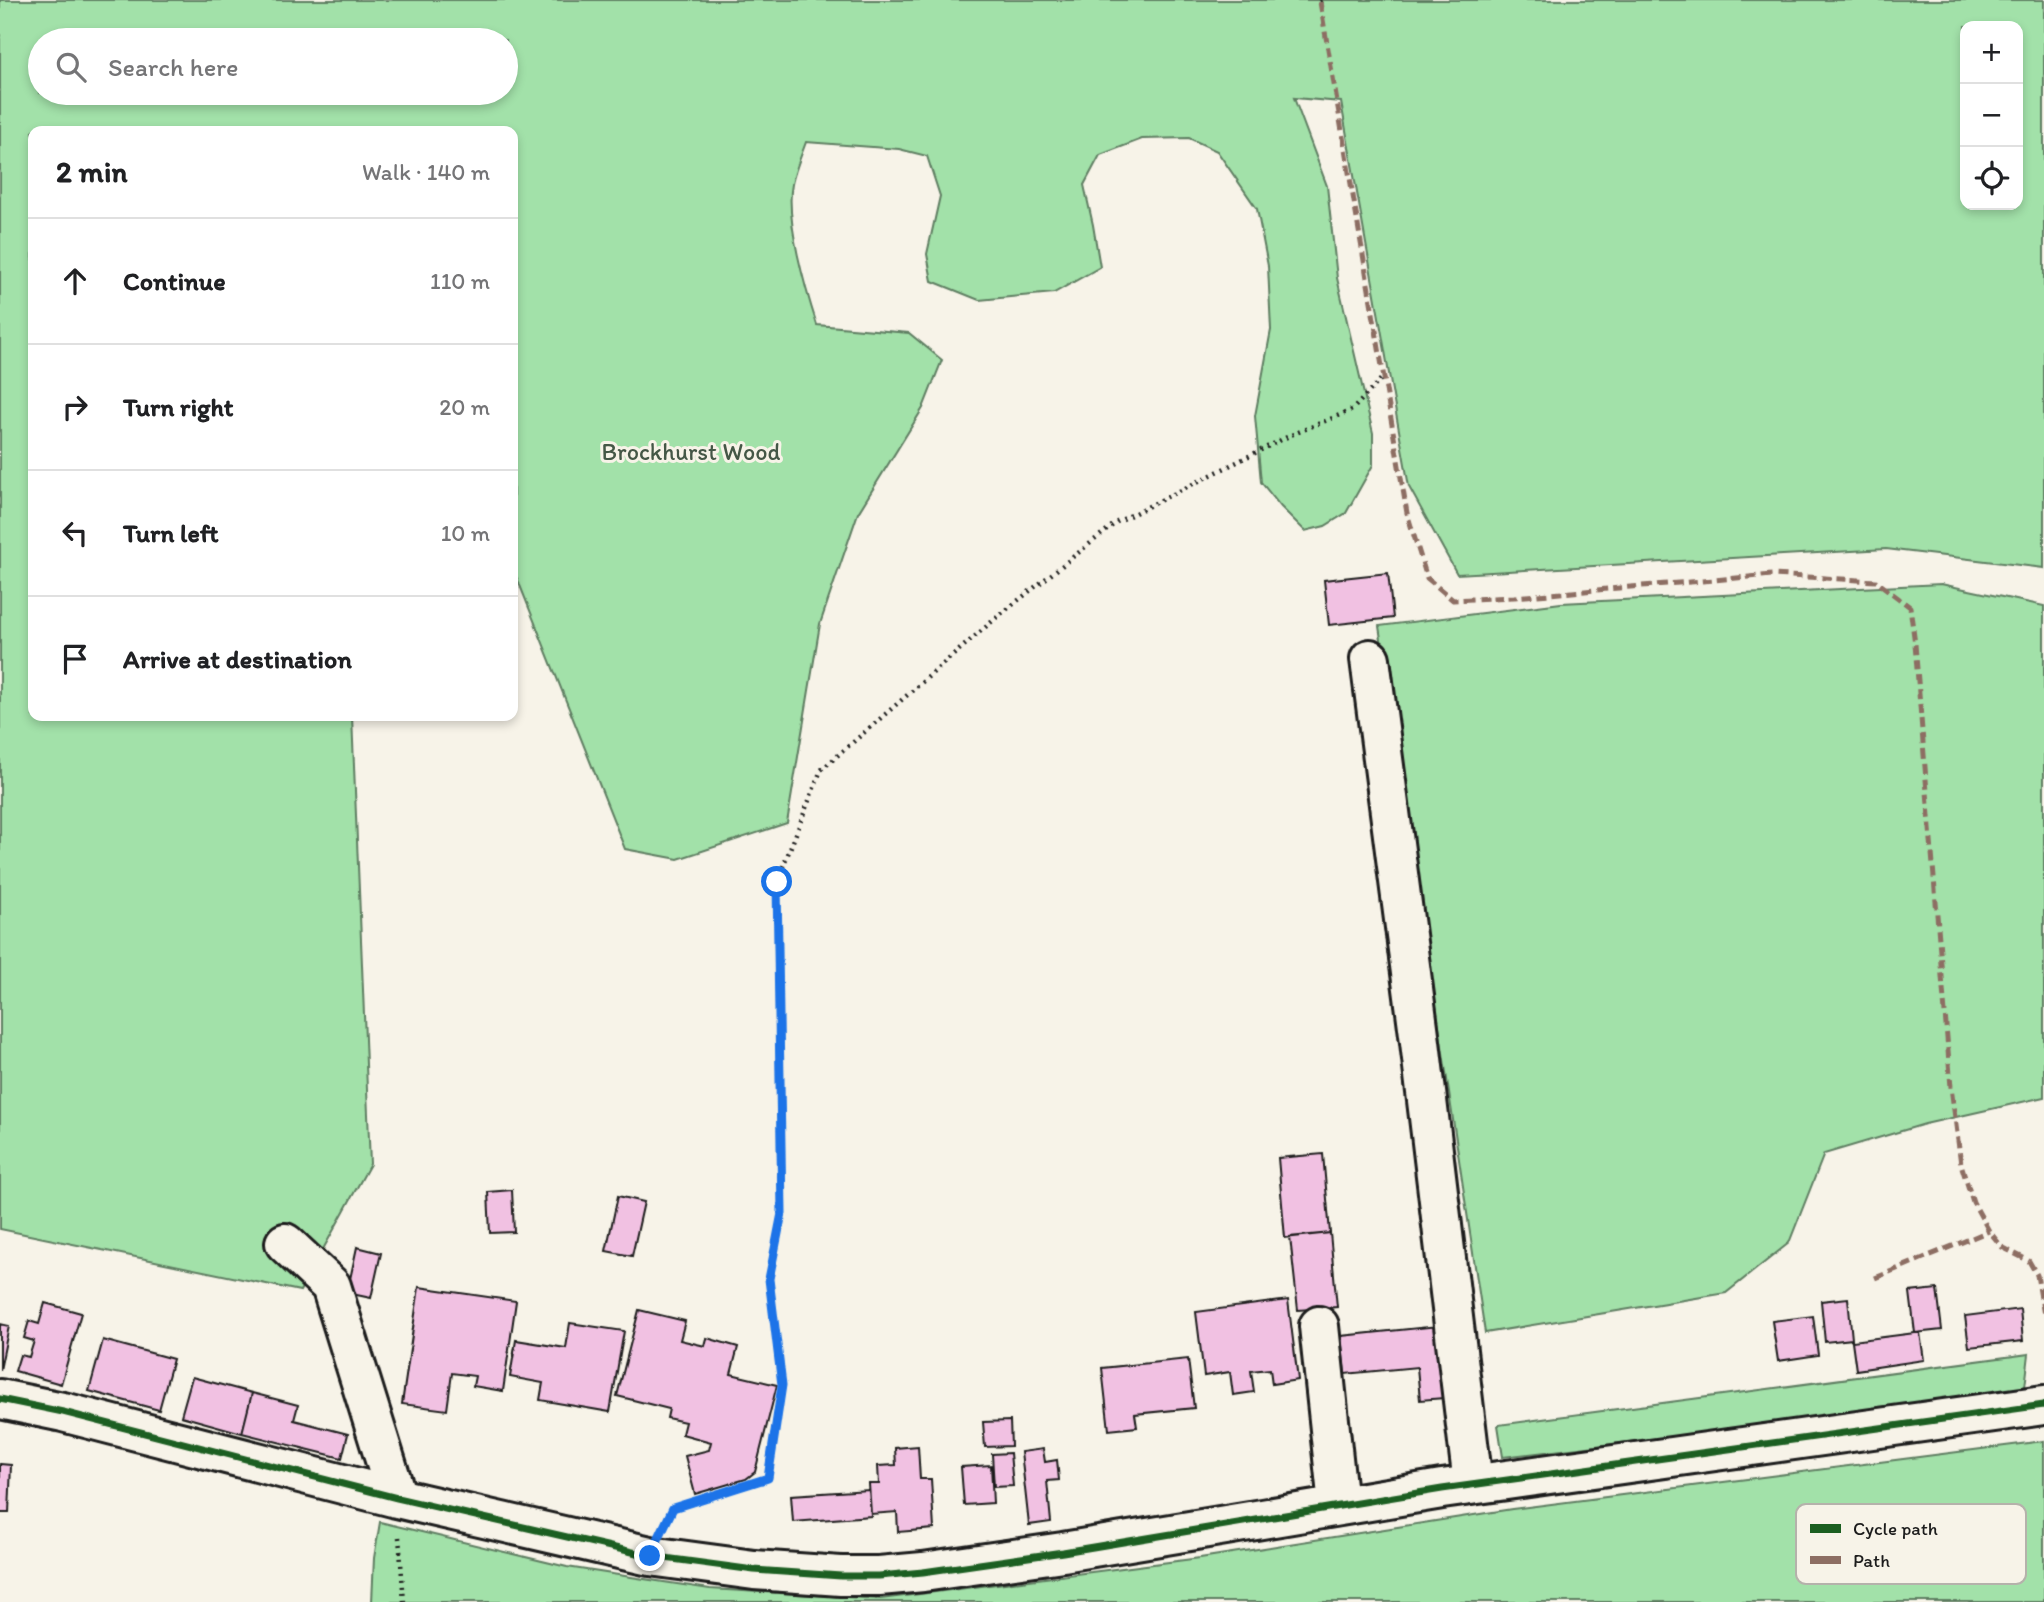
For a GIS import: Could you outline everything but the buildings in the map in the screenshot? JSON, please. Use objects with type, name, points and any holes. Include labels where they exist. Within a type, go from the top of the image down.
[{"type":"street","points":[[1370,659],[1420,1042],[1473,1484]]},
{"type":"street","points":[[285,1243],[331,1286],[397,1498]]},
{"type":"street","points":[[1319,1326],[1338,1505]]},
{"type":"street","points":[[0,1399],[63,1412],[397,1498],[650,1556],[754,1570],[841,1576],[879,1576],[1063,1552],[1473,1484],[2044,1405]]},
{"type":"path","points":[[650,1556],[673,1508],[768,1478],[782,1385],[769,1279],[782,1213],[777,882],[821,770],[996,618],[1116,522],[1291,435],[1352,410],[1384,376]]},
{"type":"path","points":[[397,1498],[404,1602]]},
{"type":"green space","name":"Brockhurst Wood","points":[[0,0],[2044,0],[2044,568],[1886,549],[1457,574],[1409,487],[1341,102],[1294,98],[1327,186],[1337,278],[1373,433],[1373,465],[1346,513],[1325,526],[1305,531],[1261,482],[1255,416],[1271,330],[1268,266],[1257,209],[1217,151],[1189,138],[1142,139],[1100,155],[1084,185],[1100,267],[1054,293],[979,300],[932,281],[927,254],[940,196],[927,156],[899,149],[806,142],[792,184],[791,216],[807,294],[817,325],[909,333],[942,360],[923,408],[858,513],[820,624],[787,823],[678,859],[625,849],[518,581],[518,126],[28,126],[28,721],[352,721],[370,1164],[300,1291],[0,1229]]},
{"type":"green space","points":[[1941,584],[2044,606],[2044,1097],[1925,1124],[1824,1154],[1789,1243],[1726,1293],[1485,1333],[1379,626],[1561,603]]},
{"type":"green space","points":[[2029,1354],[2025,1387],[2005,1397],[1503,1457],[1498,1425]]},
{"type":"green space","points":[[2044,1441],[2044,1602],[372,1602],[374,1558],[380,1522],[567,1567],[644,1579],[710,1589],[881,1599],[1200,1558],[1512,1509]]},
{"type":"marked path","points":[[1320,2],[1407,513],[1427,578],[1453,600],[1772,575],[1876,581],[1910,607],[1951,1087],[1961,1164],[1973,1202],[1989,1231],[2002,1247],[2029,1261],[2037,1275],[2044,1315]]},
{"type":"marked path","points":[[1875,1278],[1989,1231]]},
{"type":"cycle path","points":[[0,1399],[63,1412],[397,1498],[650,1556],[754,1570],[841,1576],[923,1572],[1063,1552],[1442,1489],[2044,1405]]},
{"type":"route","points":[[650,1556],[673,1508],[768,1478],[782,1385],[769,1279],[782,1213],[777,882]]}]
